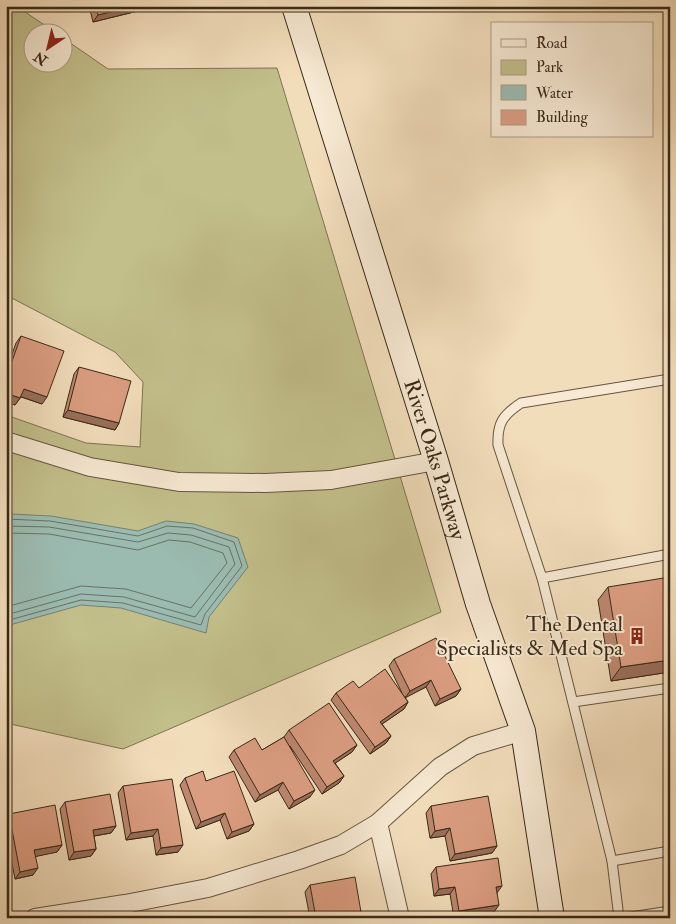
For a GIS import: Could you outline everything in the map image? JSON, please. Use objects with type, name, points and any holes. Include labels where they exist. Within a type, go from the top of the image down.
[{"type":"street","name":"River Oaks Parkway","points":[[294,6],[436,461],[478,604],[523,731],[552,918]]},
{"type":"street","points":[[6,441],[90,467],[180,482],[265,484],[331,480],[436,461]]},
{"type":"street","points":[[35,918],[125,904],[208,888],[341,845],[378,823],[440,767],[473,746],[523,731]]},
{"type":"street","points":[[378,823],[400,918]]},
{"type":"lane","points":[[619,918],[612,861],[573,702],[542,578],[498,445],[498,432],[502,420],[521,403],[670,379]]},
{"type":"lane","points":[[542,578],[670,554]]},
{"type":"lane","points":[[573,702],[670,688]]},
{"type":"lane","points":[[612,861],[670,850]]},
{"type":"lane","points":[[624,918],[670,911]]},
{"type":"green space","points":[[6,6],[16,6],[40,22],[22,22],[22,72],[72,72],[72,44],[108,69],[277,68],[441,612],[123,749],[6,723],[6,415],[86,443],[140,447],[143,382],[115,352],[6,295]]},
{"type":"water","points":[[6,515],[51,516],[138,531],[166,521],[194,524],[238,538],[248,567],[209,617],[206,633],[121,608],[81,605],[6,626]]},
{"type":"building","points":[[96,6],[134,6],[98,15]]},
{"type":"building","points":[[21,336],[64,351],[47,397],[24,389],[20,398],[6,393],[6,378]]},
{"type":"building","points":[[79,367],[131,381],[119,423],[68,410]]},
{"type":"building","name":"The Dental Specialists & Med Spa","points":[[670,577],[670,660],[621,667],[608,587]]},
{"type":"building","points":[[436,638],[461,689],[440,699],[431,680],[410,691],[394,659]]},
{"type":"building","points":[[385,669],[408,702],[380,722],[391,736],[375,747],[336,693],[353,681],[359,688]]},
{"type":"building","points":[[329,703],[357,745],[333,761],[344,776],[327,787],[289,730]]},
{"type":"building","points":[[284,737],[315,790],[294,801],[283,782],[260,795],[234,750],[255,738],[262,750]]},
{"type":"building","points":[[203,771],[206,781],[234,771],[254,824],[232,832],[225,813],[201,822],[185,778]]},
{"type":"building","points":[[172,779],[183,845],[161,848],[158,829],[131,833],[123,786]]},
{"type":"building","points":[[110,794],[116,826],[93,830],[96,849],[74,852],[65,802]]},
{"type":"building","points":[[488,796],[497,846],[455,854],[450,828],[435,831],[431,806]]},
{"type":"building","points":[[55,805],[62,845],[34,850],[38,868],[20,872],[9,814]]},
{"type":"building","points":[[498,858],[502,886],[496,887],[499,905],[459,911],[455,887],[439,889],[436,867]]},
{"type":"building","points":[[355,877],[362,918],[316,918],[310,885]]},
{"type":"building","points":[[515,913],[516,918],[484,918]]},
{"type":"place","name":"The Dental Specialists & Med Spa","points":[[637,636]]}]
